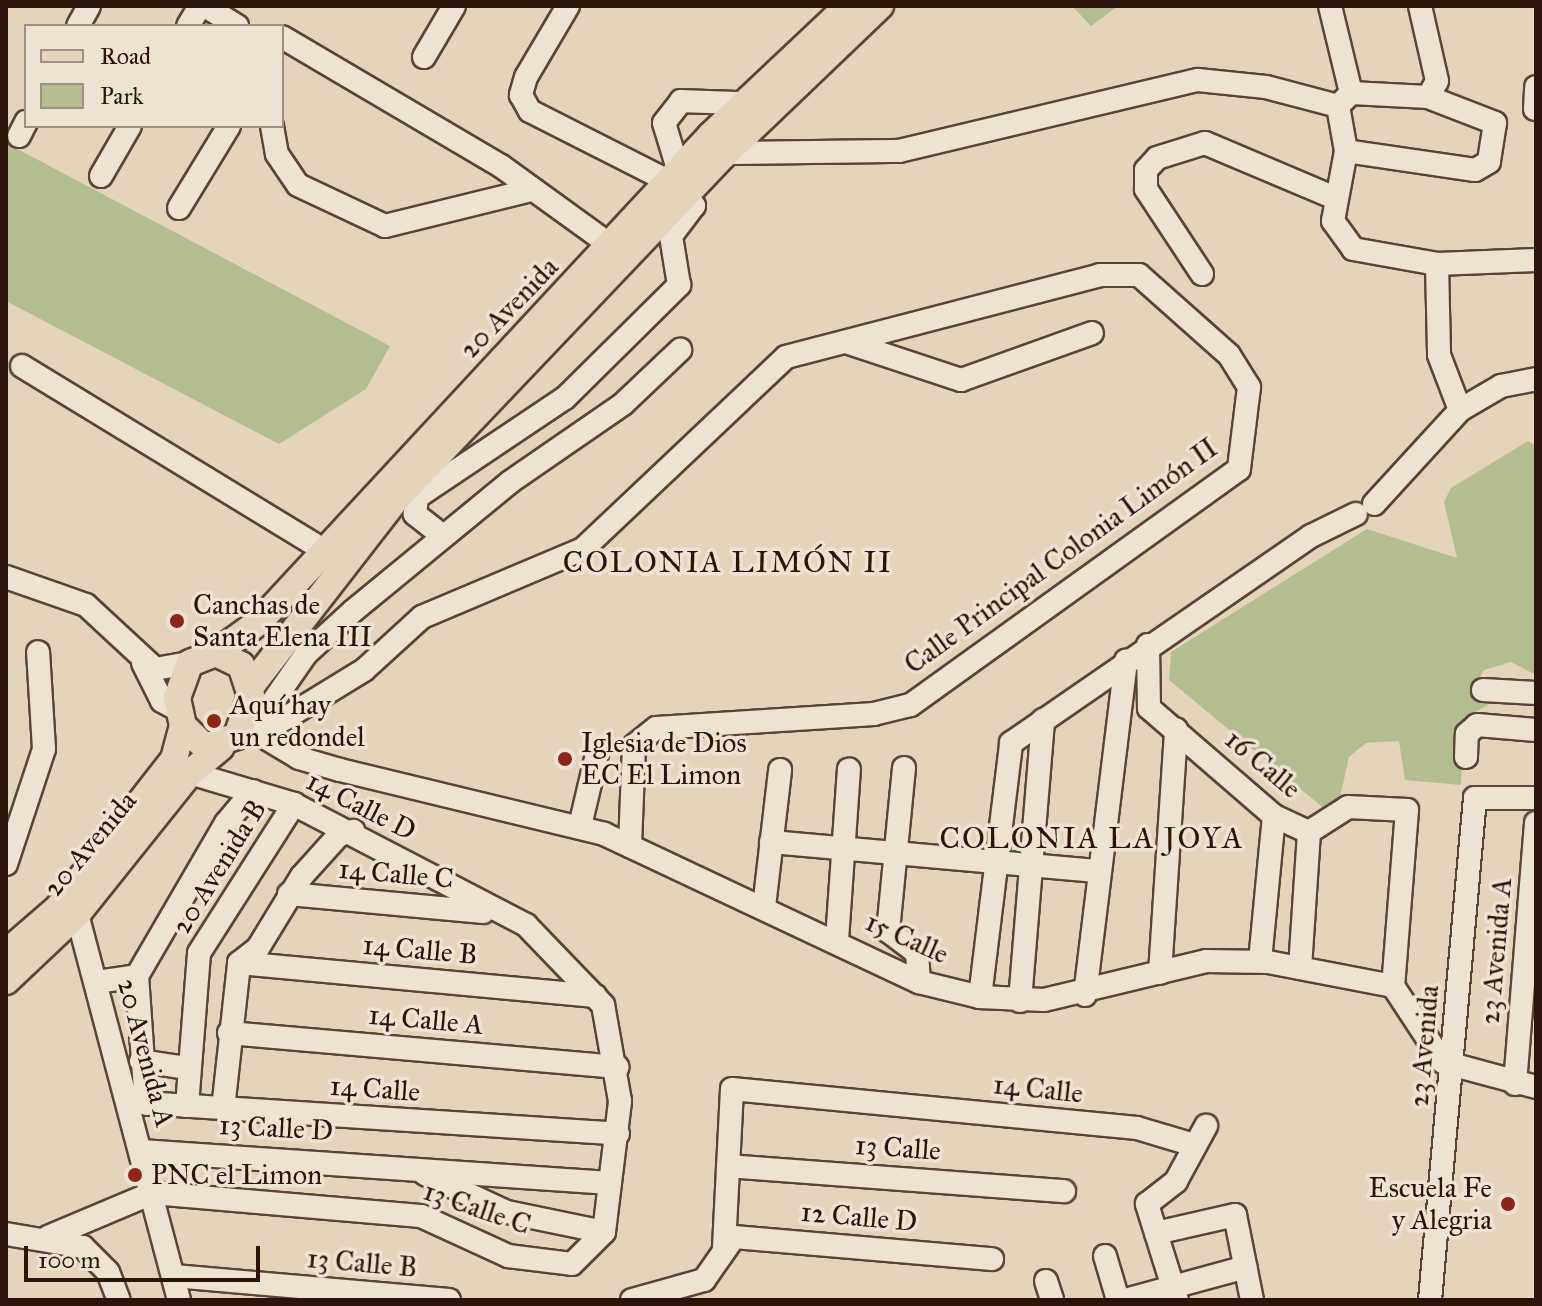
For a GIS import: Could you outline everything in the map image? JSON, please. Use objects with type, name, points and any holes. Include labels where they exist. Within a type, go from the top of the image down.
[{"type":"main road","name":"20 Avenida","points":[[251,686],[396,499],[678,184],[742,103],[848,6]]},
{"type":"main road","name":"20 Avenida","points":[[216,653],[259,622],[613,247],[678,184],[726,153],[880,6]]},
{"type":"main road","points":[[6,953],[58,908],[174,759],[190,663],[216,653],[241,665],[251,686],[252,729],[221,747],[205,747],[181,718]]},
{"type":"main road","name":"20 Avenida","points":[[6,981],[77,914],[190,773],[221,747]]},
{"type":"street","points":[[79,24],[89,6]]},
{"type":"street","points":[[189,24],[202,6],[234,24]]},
{"type":"street","points":[[424,57],[454,6]]},
{"type":"street","points":[[568,6],[526,77],[521,95],[530,111],[678,184]]},
{"type":"street","points":[[1330,6],[1344,99],[1346,151],[1333,197],[1333,221],[1353,249],[1437,264],[1536,260]]},
{"type":"street","points":[[1420,6],[1437,81],[1428,97]]},
{"type":"street","points":[[284,38],[501,166],[527,191],[613,247]]},
{"type":"street","points":[[726,153],[899,151],[1198,80],[1344,99],[1428,97],[1491,115],[1486,166],[1346,151]]},
{"type":"street","points":[[678,184],[664,123],[681,101],[742,103]]},
{"type":"street","points":[[101,176],[129,128]]},
{"type":"street","points":[[179,208],[228,128]]},
{"type":"street","points":[[272,128],[277,154],[298,185],[385,226],[527,191]]},
{"type":"street","points":[[1202,274],[1146,189],[1146,170],[1157,158],[1205,143],[1333,197]]},
{"type":"street","name":"20 Avenida","points":[[443,536],[415,514],[417,497],[565,398],[679,285],[671,236],[694,206],[678,184]]},
{"type":"street","points":[[1437,264],[1439,355],[1460,410]]},
{"type":"street","name":"Calle Principal Colonia Limón II","points":[[252,729],[364,670],[422,617],[583,549],[786,357],[1075,280],[1139,275],[1229,355],[1249,387],[1239,469],[910,705],[874,714],[656,728],[634,746],[630,846]]},
{"type":"street","points":[[844,342],[961,380],[1092,333]]},
{"type":"street","points":[[252,729],[306,654],[443,536],[623,404],[680,350]]},
{"type":"street","points":[[22,366],[324,550]]},
{"type":"street","points":[[980,997],[993,865],[1009,749],[1043,720],[1148,645],[1365,509],[1460,410],[1501,386],[1536,379]]},
{"type":"street","points":[[6,577],[86,605],[143,663],[162,701],[181,718]]},
{"type":"street","name":"16 Calle","points":[[1148,645],[1147,704],[1274,816],[1309,832],[1348,807],[1408,811],[1393,986]]},
{"type":"street","points":[[6,864],[44,749],[38,652]]},
{"type":"street","points":[[1085,995],[1097,871],[1126,661]]},
{"type":"street","points":[[143,663],[170,669],[190,663]]},
{"type":"street","points":[[1483,690],[1536,693]]},
{"type":"street","points":[[1020,1001],[1043,720]]},
{"type":"street","points":[[1466,757],[1467,734],[1477,725],[1536,730]]},
{"type":"street","name":"15 Calle","points":[[252,729],[299,758],[390,785],[580,826],[837,940],[919,982],[980,997],[1020,1001],[1085,995],[1206,961],[1260,961],[1393,986]]},
{"type":"street","points":[[1160,973],[1176,730]]},
{"type":"street","points":[[580,826],[597,754]]},
{"type":"street","points":[[904,768],[888,931],[917,953],[919,982]]},
{"type":"street","points":[[837,940],[849,769]]},
{"type":"street","points":[[764,907],[780,770]]},
{"type":"street","name":"14 Calle D","points":[[190,773],[294,804],[353,831],[496,914]]},
{"type":"street","name":"20 Avenida A","points":[[179,1300],[141,1151],[137,976],[226,823],[253,791]]},
{"type":"street","name":"23 Avenida","points":[[1430,1300],[1475,798],[1536,798]]},
{"type":"street","name":"20 Avenida B","points":[[187,1106],[187,1068],[199,953],[294,804]]},
{"type":"street","points":[[1260,961],[1274,816]]},
{"type":"street","name":"23 Avenida A","points":[[1526,1085],[1536,823]]},
{"type":"street","points":[[223,1109],[239,963],[258,948],[289,894],[339,835],[353,831]]},
{"type":"street","points":[[1300,968],[1309,832]]},
{"type":"street","points":[[771,842],[993,865],[1097,871]]},
{"type":"street","name":"14 Calle C","points":[[289,894],[496,914]]},
{"type":"street","name":"20 Avenida A","points":[[77,914],[138,1103]]},
{"type":"street","points":[[496,914],[526,925],[595,996],[618,1067],[618,1134],[602,1236]]},
{"type":"street","name":"14 Calle B","points":[[239,963],[595,996]]},
{"type":"street","points":[[97,982],[137,976]]},
{"type":"street","points":[[1393,986],[1435,1055],[1452,1067],[1526,1085]]},
{"type":"street","name":"14 Calle A","points":[[229,1033],[618,1067]]},
{"type":"street","points":[[141,1061],[187,1068]]},
{"type":"street","name":"14 Calle","points":[[728,1166],[732,1089],[1200,1136],[1176,1181],[1147,1204],[1156,1233]]},
{"type":"street","name":"14 Calle","points":[[138,1103],[618,1134]]},
{"type":"street","name":"13 Calle D","points":[[141,1151],[408,1166],[610,1183]]},
{"type":"street","name":"13 Calle D","points":[[408,1166],[507,1212],[602,1236]]},
{"type":"street","points":[[632,1300],[704,1280],[724,1247],[728,1166]]},
{"type":"street","name":"13 Calle","points":[[728,1166],[1064,1191]]},
{"type":"street","name":"13 Calle C","points":[[48,1237],[152,1193],[421,1216],[508,1256],[572,1264],[602,1236]]},
{"type":"street","points":[[1174,1293],[1156,1233],[1234,1215],[1252,1300]]},
{"type":"street","points":[[6,1234],[48,1237],[83,1247],[108,1272],[119,1300]]},
{"type":"street","name":"12 Calle D","points":[[724,1247],[734,1237],[992,1259]]},
{"type":"street","points":[[1105,1256],[1118,1300]]},
{"type":"street","points":[[1125,1300],[1174,1293],[1246,1267]]},
{"type":"street","name":"13 Calle B","points":[[174,1276],[449,1300]]},
{"type":"green space","points":[[1072,6],[1118,6],[1091,26]]},
{"type":"green space","points":[[6,143],[390,346],[366,389],[279,444],[6,301]]},
{"type":"green space","points":[[1528,441],[1536,446],[1536,675],[1511,662],[1484,670],[1473,690],[1488,705],[1463,719],[1461,785],[1405,780],[1399,741],[1366,743],[1349,757],[1340,797],[1326,810],[1169,680],[1171,652],[1367,529],[1457,558],[1444,502],[1451,488]]},
{"type":"place","name":"Canchas de Santa Elena III","points":[[177,621]]},
{"type":"place","name":"Aquí hay un redondel","points":[[214,721]]},
{"type":"place","name":"Iglesia de Dios EC El Limon","points":[[565,759]]},
{"type":"place","name":"PNC el Limon","points":[[135,1175]]},
{"type":"place","name":"Escuela Fe y Alegria","points":[[1508,1204]]},
{"type":"district","name":"COLONIA LIMÓN II","points":[[728,562]]},
{"type":"district","name":"COLONIA LA JOYA","points":[[1092,838]]}]
